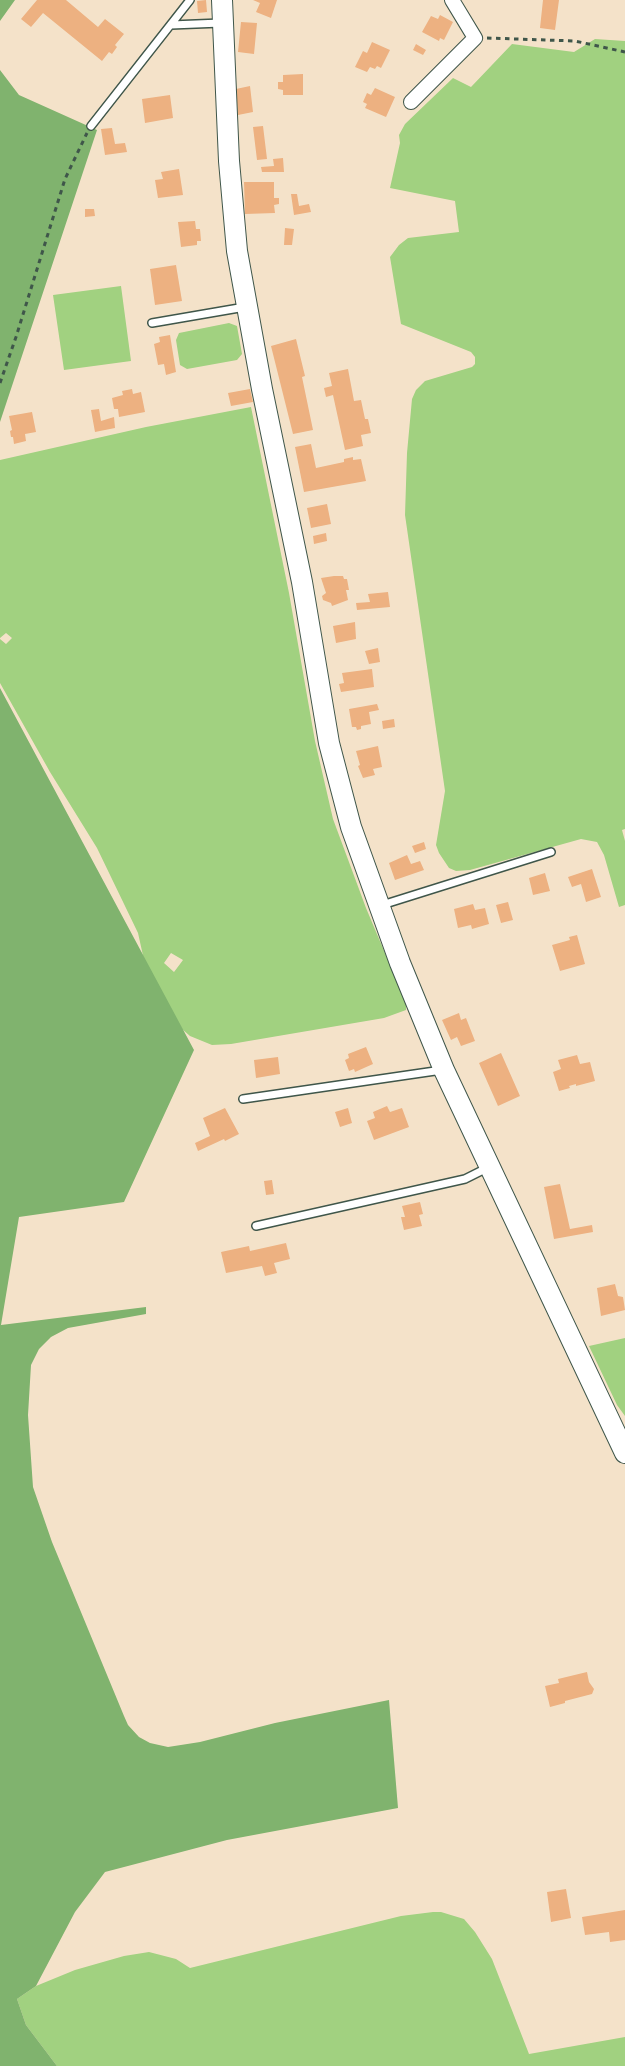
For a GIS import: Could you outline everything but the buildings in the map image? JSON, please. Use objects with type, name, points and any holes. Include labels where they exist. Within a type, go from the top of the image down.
[{"type":"street","points":[[222,0],[229,160],[237,251],[262,388],[302,582],[329,743],[351,827],[400,963],[444,1070],[625,1453]]},
{"type":"street","points":[[411,102],[475,38],[452,0]]},
{"type":"lane","points":[[91,126],[190,0]]},
{"type":"lane","points":[[171,25],[224,23]]},
{"type":"lane","points":[[152,323],[247,307]]},
{"type":"lane","points":[[380,906],[551,852]]},
{"type":"lane","points":[[243,1100],[444,1070]]},
{"type":"lane","points":[[256,1226],[465,1179],[491,1166]]},
{"type":"path","points":[[475,38],[575,41],[625,52]]},
{"type":"path","points":[[0,383],[65,179],[91,126]]},
{"type":"green space","points":[[0,0],[15,0],[0,21]]},
{"type":"green space","points":[[595,39],[625,41],[625,829],[622,830],[625,841],[625,905],[619,907],[604,855],[597,842],[581,839],[470,870],[456,871],[449,868],[436,845],[445,791],[405,515],[407,453],[412,399],[416,390],[425,381],[472,367],[475,364],[475,357],[471,352],[401,324],[390,257],[408,238],[459,232],[455,201],[390,188],[400,143],[399,135],[405,124],[453,78],[471,87],[512,44],[574,52]]},
{"type":"green space","points":[[0,70],[19,95],[97,130],[0,422]]},
{"type":"green space","points":[[121,286],[131,361],[64,370],[53,295]]},
{"type":"green space","points":[[229,323],[237,326],[242,354],[237,360],[187,369],[180,365],[176,340],[179,333]]},
{"type":"green space","points":[[251,407],[289,593],[315,741],[333,819],[366,908],[406,1003],[406,1010],[384,1018],[231,1044],[212,1045],[190,1036],[182,1029],[144,960],[138,933],[97,848],[50,772],[0,683],[0,639],[6,644],[12,638],[6,633],[0,638],[0,460],[146,427]],"holes":[[[171,953],[183,960],[174,972],[164,963]]]},
{"type":"green space","points":[[0,688],[194,1050],[124,1202],[19,1217],[1,1325],[146,1307],[146,1314],[68,1328],[51,1337],[39,1349],[31,1365],[28,1415],[33,1487],[52,1542],[128,1725],[139,1737],[150,1743],[168,1747],[389,1700],[398,1808],[227,1840],[105,1872],[75,1912],[36,1986],[17,1999],[26,2025],[57,2066],[0,2066]]},
{"type":"green space","points":[[625,1338],[625,1416],[617,1405],[589,1346]]},
{"type":"green space","points":[[433,1912],[464,1919],[475,1932],[492,1959],[529,2054],[625,2037],[625,2066],[57,2066],[26,2025],[17,1999],[36,1986],[75,1970],[124,1956],[149,1952],[176,1959],[190,1968],[401,1916]]}]
